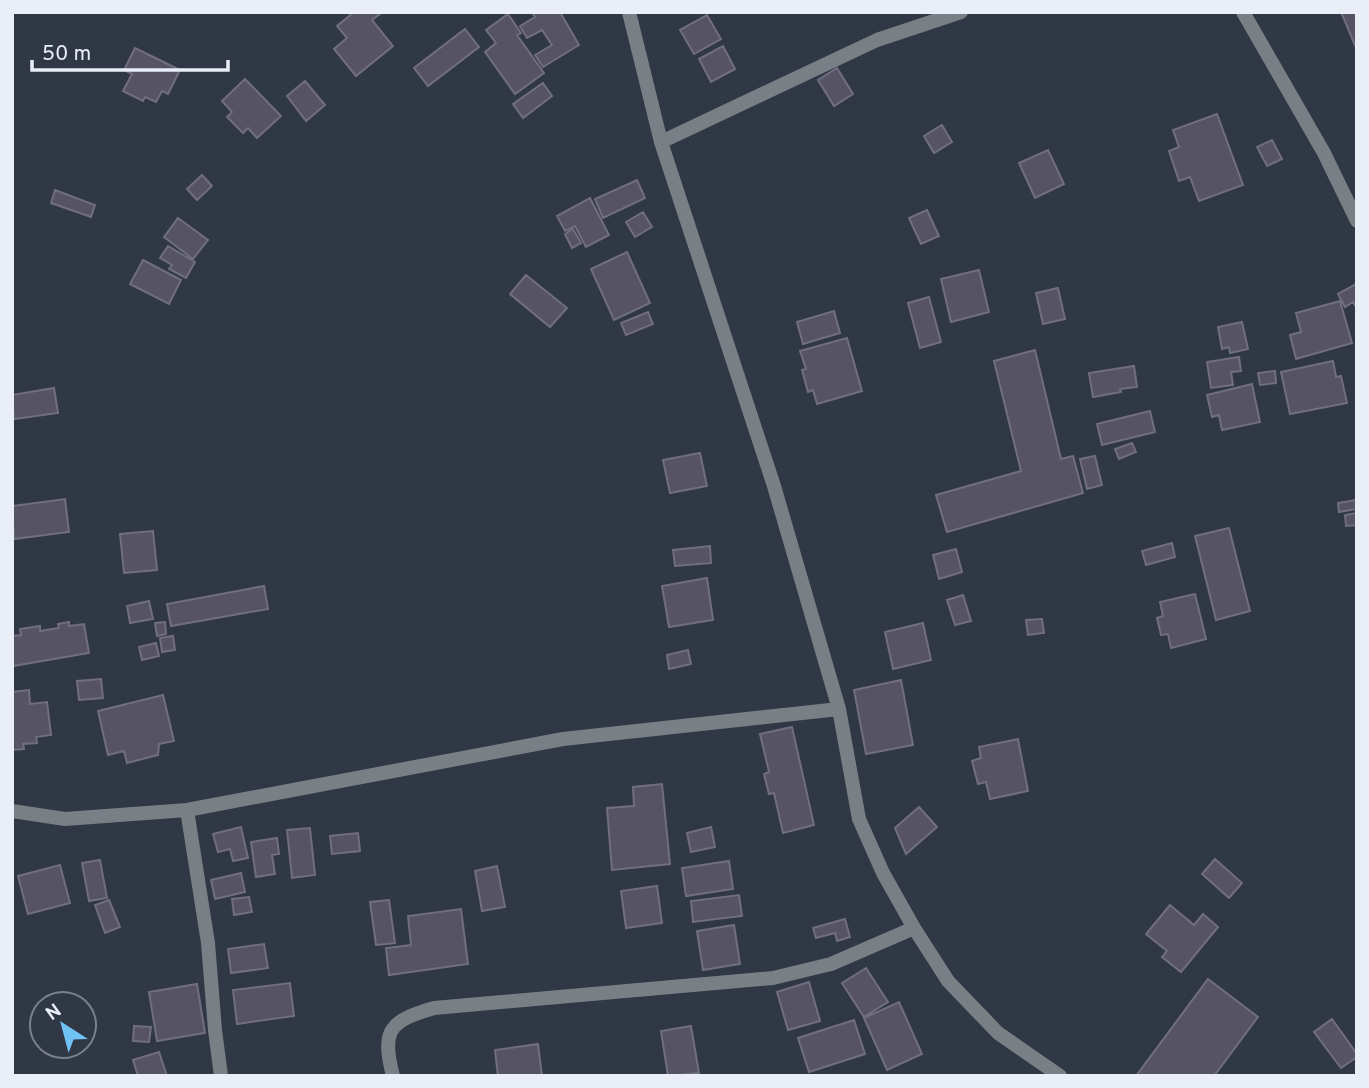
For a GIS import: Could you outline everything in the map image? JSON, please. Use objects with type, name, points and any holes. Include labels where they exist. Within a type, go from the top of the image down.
[{"type":"street","points":[[629,12],[661,142],[774,486],[839,709],[859,819],[883,873],[914,929],[948,981],[998,1033],[1060,1076]]},
{"type":"street","points":[[661,142],[877,40],[961,12]]},
{"type":"street","points":[[1243,12],[1324,153],[1357,220]]},
{"type":"street","points":[[12,811],[65,818],[187,810],[563,740],[839,709]]},
{"type":"street","points":[[187,810],[208,943],[221,1076]]},
{"type":"street","points":[[393,1076],[389,1061],[389,1036],[394,1025],[406,1016],[434,1008],[773,978],[831,964],[914,929]]},
{"type":"building","points":[[354,12],[379,12],[372,20],[393,46],[356,76],[334,49],[347,38],[337,26]]},
{"type":"building","points":[[532,12],[560,12],[579,45],[543,67],[535,55],[552,45],[542,30],[527,38],[520,26],[535,17]]},
{"type":"building","points":[[1341,12],[1357,12],[1357,50]]},
{"type":"building","points":[[508,14],[521,33],[517,35],[544,73],[515,94],[485,52],[496,43],[486,30]]},
{"type":"building","points":[[707,15],[721,39],[694,54],[680,30]]},
{"type":"building","points":[[465,29],[479,47],[428,86],[414,68]]},
{"type":"building","points":[[723,46],[735,69],[711,82],[699,59]]},
{"type":"building","points":[[135,48],[180,70],[168,94],[162,91],[156,102],[145,97],[143,101],[123,91],[132,74],[124,70]]},
{"type":"building","points":[[837,68],[853,94],[834,106],[818,80]]},
{"type":"building","points":[[245,79],[281,116],[257,138],[248,128],[243,133],[227,117],[232,112],[222,101]]},
{"type":"building","points":[[305,81],[325,105],[306,121],[287,96]]},
{"type":"building","points":[[543,83],[552,96],[523,118],[513,104]]},
{"type":"building","points":[[1217,114],[1243,185],[1199,201],[1190,177],[1179,181],[1169,151],[1179,147],[1173,130]]},
{"type":"building","points":[[942,125],[952,142],[934,153],[924,136]]},
{"type":"building","points":[[1272,140],[1282,159],[1267,166],[1257,147]]},
{"type":"building","points":[[1048,150],[1064,184],[1035,198],[1019,163]]},
{"type":"building","points":[[202,175],[212,186],[197,200],[187,189]]},
{"type":"building","points":[[637,180],[645,198],[603,218],[595,199]]},
{"type":"building","points":[[55,190],[95,205],[91,217],[51,203]]},
{"type":"building","points":[[590,198],[609,235],[586,247],[575,226],[565,231],[557,216]]},
{"type":"building","points":[[927,210],[939,236],[921,244],[909,218]]},
{"type":"building","points":[[643,212],[652,227],[635,237],[626,222]]},
{"type":"building","points":[[178,218],[208,240],[193,259],[164,237]]},
{"type":"building","points":[[573,229],[581,243],[572,248],[565,234]]},
{"type":"building","points":[[168,246],[195,262],[186,278],[169,269],[172,265],[160,258]]},
{"type":"building","points":[[627,252],[650,303],[614,320],[591,269]]},
{"type":"building","points":[[143,260],[181,280],[169,304],[130,284]]},
{"type":"building","points":[[979,270],[989,312],[951,322],[941,279]]},
{"type":"building","points":[[526,275],[567,308],[550,327],[510,294]]},
{"type":"building","points":[[1356,284],[1357,309],[1353,302],[1345,307],[1338,294]]},
{"type":"building","points":[[1058,288],[1065,319],[1043,324],[1036,293]]},
{"type":"building","points":[[929,297],[941,342],[920,348],[908,303]]},
{"type":"building","points":[[1340,301],[1352,343],[1296,359],[1290,335],[1301,332],[1296,313]]},
{"type":"building","points":[[834,311],[840,333],[803,344],[797,322]]},
{"type":"building","points":[[648,312],[653,324],[626,335],[621,323]]},
{"type":"building","points":[[1242,322],[1248,349],[1230,353],[1229,347],[1222,349],[1218,327]]},
{"type":"building","points":[[847,338],[862,391],[817,404],[813,390],[808,392],[802,370],[806,369],[800,351]]},
{"type":"building","points":[[1035,350],[1061,459],[1073,456],[1083,493],[947,532],[936,495],[1021,471],[994,361]]},
{"type":"building","points":[[1239,357],[1241,371],[1231,372],[1233,385],[1211,388],[1207,362]]},
{"type":"building","points":[[1333,361],[1336,377],[1341,376],[1347,403],[1290,414],[1281,372]]},
{"type":"building","points":[[1134,366],[1137,387],[1093,397],[1089,373]]},
{"type":"building","points":[[1275,371],[1276,383],[1260,385],[1258,373]]},
{"type":"building","points":[[1252,384],[1260,422],[1222,430],[1219,415],[1212,417],[1207,395]]},
{"type":"building","points":[[54,388],[58,413],[14,419],[12,395]]},
{"type":"building","points":[[1150,411],[1155,432],[1102,445],[1097,424]]},
{"type":"building","points":[[1132,443],[1136,452],[1119,459],[1115,449]]},
{"type":"building","points":[[700,453],[707,486],[670,493],[663,460]]},
{"type":"building","points":[[1095,456],[1102,485],[1087,489],[1080,459]]},
{"type":"building","points":[[65,499],[69,532],[14,539],[12,506]]},
{"type":"building","points":[[1356,500],[1357,509],[1339,512],[1338,503]]},
{"type":"building","points":[[1357,513],[1357,525],[1346,526],[1345,515]]},
{"type":"building","points":[[1229,528],[1250,611],[1216,620],[1195,536]]},
{"type":"building","points":[[153,531],[157,570],[124,573],[120,534]]},
{"type":"building","points":[[1172,543],[1175,557],[1146,565],[1142,551]]},
{"type":"building","points":[[710,546],[711,563],[675,566],[673,550]]},
{"type":"building","points":[[956,549],[962,572],[939,579],[933,555]]},
{"type":"building","points":[[707,578],[713,620],[669,627],[662,586]]},
{"type":"building","points":[[264,586],[268,609],[171,626],[167,604]]},
{"type":"building","points":[[1195,594],[1206,639],[1171,648],[1168,634],[1161,635],[1157,618],[1163,616],[1160,602]]},
{"type":"building","points":[[963,595],[971,621],[955,625],[947,600]]},
{"type":"building","points":[[149,601],[153,619],[130,623],[127,606]]},
{"type":"building","points":[[1042,619],[1044,633],[1028,635],[1026,620]]},
{"type":"building","points":[[69,622],[69,626],[84,624],[89,653],[13,666],[12,636],[21,635],[20,629],[40,626],[40,631],[59,628],[58,624]]},
{"type":"building","points":[[165,622],[166,634],[157,636],[155,623]]},
{"type":"building","points":[[923,623],[931,660],[893,669],[885,632]]},
{"type":"building","points":[[173,636],[175,650],[162,652],[160,638]]},
{"type":"building","points":[[156,643],[159,656],[142,660],[139,647]]},
{"type":"building","points":[[688,650],[691,664],[669,669],[667,655]]},
{"type":"building","points":[[101,679],[103,698],[79,700],[77,681]]},
{"type":"building","points":[[901,680],[913,745],[866,754],[854,690]]},
{"type":"building","points":[[29,690],[30,704],[47,702],[51,735],[36,737],[37,743],[23,744],[24,749],[12,750],[12,692]]},
{"type":"building","points":[[163,695],[174,741],[159,744],[158,755],[127,763],[124,751],[108,755],[98,711]]},
{"type":"building","points":[[792,727],[814,825],[783,833],[774,793],[769,794],[764,774],[769,772],[760,734]]},
{"type":"building","points":[[1018,739],[1028,791],[990,799],[986,782],[978,784],[972,761],[981,758],[979,747]]},
{"type":"building","points":[[662,784],[670,864],[612,870],[607,808],[634,806],[633,787]]},
{"type":"building","points":[[919,807],[937,827],[906,854],[895,828]]},
{"type":"building","points":[[241,827],[248,858],[233,861],[230,849],[218,852],[213,834]]},
{"type":"building","points":[[711,827],[715,847],[691,852],[687,833]]},
{"type":"building","points":[[310,828],[315,875],[292,878],[287,830]]},
{"type":"building","points":[[358,833],[360,851],[332,854],[330,836]]},
{"type":"building","points":[[277,838],[279,854],[272,855],[275,874],[256,877],[251,842]]},
{"type":"building","points":[[1215,859],[1242,883],[1229,898],[1202,874]]},
{"type":"building","points":[[100,860],[107,898],[89,901],[82,863]]},
{"type":"building","points":[[729,861],[733,889],[686,896],[682,868]]},
{"type":"building","points":[[60,865],[70,903],[28,914],[18,876]]},
{"type":"building","points":[[497,866],[505,907],[482,911],[475,871]]},
{"type":"building","points":[[241,873],[245,892],[215,899],[211,880]]},
{"type":"building","points":[[657,886],[662,923],[626,928],[621,891]]},
{"type":"building","points":[[739,895],[742,916],[693,922],[691,901]]},
{"type":"building","points":[[249,897],[252,912],[234,915],[232,899]]},
{"type":"building","points":[[109,900],[120,927],[105,933],[95,905]]},
{"type":"building","points":[[389,900],[395,943],[376,945],[370,902]]},
{"type":"building","points":[[1170,905],[1194,925],[1203,914],[1218,927],[1181,972],[1162,957],[1167,951],[1146,934]]},
{"type":"building","points":[[461,909],[468,964],[389,975],[386,948],[411,945],[408,916]]},
{"type":"building","points":[[845,919],[850,937],[837,941],[835,933],[816,938],[813,928]]},
{"type":"building","points":[[734,925],[740,964],[703,970],[697,931]]},
{"type":"building","points":[[264,944],[268,968],[231,973],[228,949]]},
{"type":"building","points":[[866,968],[888,1002],[864,1017],[842,983]]},
{"type":"building","points":[[1208,979],[1258,1017],[1214,1076],[1136,1076]]},
{"type":"building","points":[[809,982],[820,1021],[788,1030],[777,992]]},
{"type":"building","points":[[290,983],[294,1016],[237,1024],[233,990]]},
{"type":"building","points":[[197,984],[205,1033],[157,1041],[149,992]]},
{"type":"building","points":[[899,1002],[922,1054],[887,1070],[864,1018]]},
{"type":"building","points":[[1332,1019],[1357,1054],[1357,1057],[1341,1068],[1314,1032]]},
{"type":"building","points":[[854,1020],[865,1054],[809,1072],[798,1038]]},
{"type":"building","points":[[134,1026],[151,1027],[149,1042],[133,1041]]},
{"type":"building","points":[[691,1026],[699,1073],[668,1076],[661,1031]]},
{"type":"building","points":[[538,1044],[542,1076],[498,1076],[495,1050]]},
{"type":"building","points":[[159,1052],[167,1076],[138,1076],[133,1060]]}]
